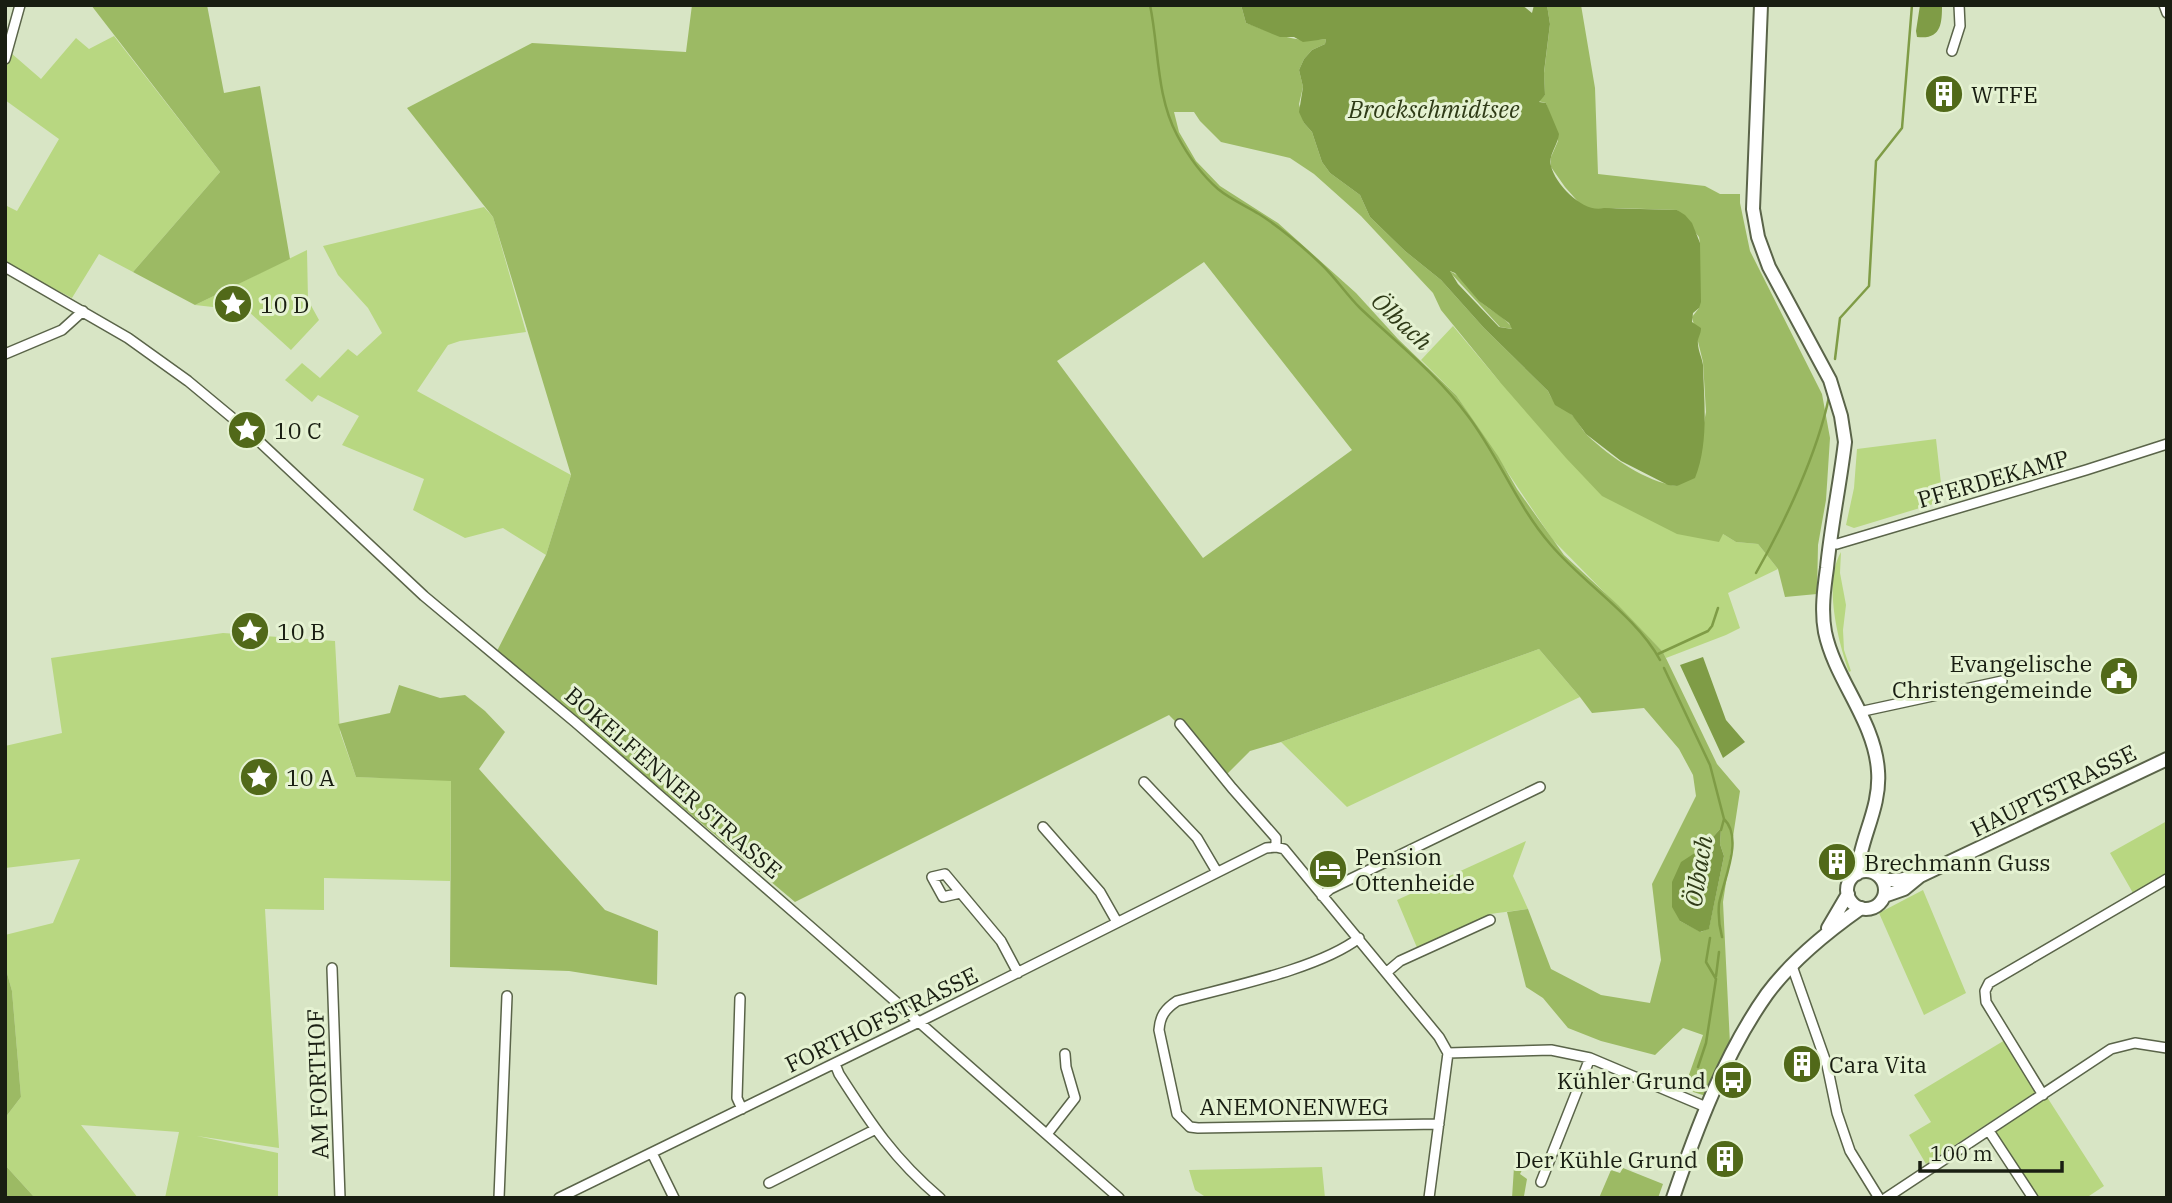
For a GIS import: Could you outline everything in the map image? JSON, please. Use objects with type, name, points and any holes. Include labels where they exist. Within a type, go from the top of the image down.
[{"type":"main road","points":[[1761,5],[1753,209],[1758,237],[1769,267],[1830,380],[1841,416],[1844,442],[1823,603],[1825,632],[1835,663],[1874,746],[1878,769],[1875,809],[1860,849],[1857,874]]},
{"type":"main road","name":"HAUPTSTRASSE","points":[[1884,897],[1904,889],[1920,876],[2167,759]]},
{"type":"main road","points":[[1673,1198],[1706,1107],[1741,1035],[1768,993],[1822,937],[1861,908],[1875,907],[1884,897],[1885,885],[1866,857],[1864,840]]},
{"type":"main road","points":[[1822,937],[1848,894],[1849,883],[1857,874],[1866,871],[1879,877]]},
{"type":"main road","name":"HAUPTSTRASSE","points":[[1879,877],[1898,880],[1920,876]]},
{"type":"main road","points":[[1848,894],[1853,903],[1861,908]]},
{"type":"street","points":[[5,59],[20,5]]},
{"type":"street","points":[[1952,51],[1959,26],[1959,5]]},
{"type":"street","points":[[2164,5],[2167,13]]},
{"type":"street","name":"BOKELFENNER STRASSE","points":[[5,267],[128,338],[247,430],[425,596],[575,722],[1119,1198]]},
{"type":"street","points":[[5,354],[62,330],[82,312]]},
{"type":"street","name":"PFERDEKAMP","points":[[1830,543],[1837,544],[2167,444]]},
{"type":"street","points":[[1859,712],[2002,681]]},
{"type":"street","points":[[1180,724],[1231,788],[1276,838],[1276,847],[1284,849],[1359,937],[1439,1037],[1448,1053],[1429,1198]]},
{"type":"street","points":[[1144,782],[1197,838],[1217,872]]},
{"type":"street","points":[[1322,896],[1330,889],[1540,787]]},
{"type":"street","points":[[1043,827],[1100,892],[1117,922]]},
{"type":"street","name":"FORTHOFSTRASSE","points":[[559,1198],[919,1023],[1266,848],[1276,847]]},
{"type":"street","points":[[2043,1095],[1986,1002],[1984,991],[1989,983],[2167,879]]},
{"type":"street","points":[[960,893],[1001,941],[1018,973]]},
{"type":"street","points":[[1387,972],[1400,961],[1490,920]]},
{"type":"street","name":"ANEMONENWEG","points":[[1359,937],[1345,949],[1280,973],[1177,1001],[1165,1010],[1158,1030],[1177,1114],[1189,1126],[1198,1128],[1439,1124]]},
{"type":"street","points":[[1792,966],[1827,1065],[1837,1113],[1850,1150],[1879,1198]]},
{"type":"street","name":"AM FORTHOF","points":[[332,968],[340,1198]]},
{"type":"street","points":[[499,1198],[507,996]]},
{"type":"street","points":[[740,998],[737,1098],[742,1109]]},
{"type":"street","points":[[1886,1198],[2111,1049],[2135,1043],[2167,1048]]},
{"type":"street","points":[[1448,1053],[1551,1049],[1590,1058],[1706,1107]]},
{"type":"street","points":[[1047,1134],[1075,1098],[1065,1054]]},
{"type":"street","points":[[1541,1182],[1590,1058]]},
{"type":"street","points":[[835,1064],[874,1130],[892,1152],[940,1198]]},
{"type":"street","points":[[769,1183],[874,1130]]},
{"type":"street","points":[[1989,1130],[2033,1198]]},
{"type":"street","points":[[652,1153],[674,1198]]},
{"type":"shaded area","points":[[91,5],[207,5],[224,93],[260,86],[290,259],[195,305],[133,272],[220,172]]},
{"type":"shaded area","points":[[692,5],[1241,5],[1246,23],[1294,39],[1326,39],[1325,44],[1312,50],[1304,59],[1299,70],[1303,87],[1299,104],[1304,123],[1312,132],[1322,162],[1330,173],[1360,195],[1370,217],[1405,251],[1441,280],[1484,328],[1548,391],[1555,403],[1573,416],[1596,443],[1641,474],[1677,486],[1703,428],[1706,412],[1703,362],[1692,317],[1699,308],[1699,237],[1677,210],[1616,208],[1595,211],[1581,205],[1551,167],[1551,157],[1558,141],[1546,103],[1538,101],[1545,95],[1544,73],[1550,24],[1547,5],[1581,5],[1595,88],[1598,174],[1705,186],[1720,194],[1740,194],[1750,251],[1822,394],[1830,438],[1826,500],[1818,545],[1817,594],[1785,597],[1778,569],[1758,544],[1736,542],[1723,534],[1719,542],[1677,534],[1602,496],[1499,381],[1441,310],[1433,293],[1361,216],[1314,174],[1290,158],[1221,142],[1194,112],[1174,112],[1179,132],[1196,161],[1220,186],[1278,223],[1356,293],[1398,339],[1456,395],[1564,555],[1663,652],[1717,764],[1740,791],[1723,902],[1730,1044],[1709,1097],[1684,1089],[1703,1035],[1683,1028],[1655,1055],[1601,1041],[1568,1028],[1543,998],[1526,987],[1507,912],[1528,909],[1551,969],[1601,995],[1650,1003],[1661,960],[1652,884],[1696,796],[1693,775],[1679,749],[1644,708],[1592,713],[1539,649],[1250,751],[1227,774],[1169,715],[795,902],[497,651],[546,555],[571,475],[493,217],[407,108],[532,43],[686,52]],"holes":[[[1204,262],[1352,450],[1203,558],[1057,361]],[[1721,828],[1720,844],[1724,856],[1709,928],[1701,932],[1680,921],[1695,853]]]},
{"type":"shaded area","points":[[114,36],[220,172],[133,272],[99,254],[72,298],[5,263],[5,205],[17,211],[59,139],[5,100],[5,72],[11,53],[41,79],[76,38],[89,49]]},
{"type":"shaded area","points":[[484,207],[493,217],[526,332],[448,345],[417,391],[571,475],[546,555],[503,528],[465,538],[413,510],[424,479],[342,445],[359,416],[318,395],[312,402],[285,380],[302,363],[320,378],[348,349],[357,356],[382,333],[368,308],[338,275],[323,246]]},
{"type":"shaded area","points":[[307,250],[308,300],[319,320],[291,350],[248,311],[195,305]]},
{"type":"shaded area","points":[[1449,271],[1462,279],[1478,299],[1506,320],[1513,329],[1500,327]]},
{"type":"shaded area","points":[[1453,326],[1499,381],[1723,534],[1736,542],[1758,544],[1778,569],[1728,593],[1740,628],[1666,658],[1553,540],[1456,395],[1421,360]]},
{"type":"shaded area","points":[[1936,439],[1943,501],[1854,528],[1846,525],[1854,488],[1857,449]]},
{"type":"shaded area","points":[[1841,552],[1840,573],[1846,605],[1844,650],[1851,671],[1849,672],[1834,612],[1833,579]]},
{"type":"shaded area","points":[[223,633],[335,641],[340,732],[356,777],[451,780],[450,881],[324,878],[324,910],[265,909],[279,1148],[197,1136],[278,1153],[278,1198],[165,1198],[179,1132],[81,1125],[138,1198],[35,1198],[5,1165],[5,1118],[21,1097],[12,991],[5,966],[5,935],[53,923],[80,859],[5,868],[5,746],[62,733],[51,658]]},
{"type":"shaded area","points":[[1539,649],[1580,697],[1347,807],[1281,742]]},
{"type":"shaded area","points":[[399,685],[440,698],[465,695],[505,732],[479,769],[605,910],[658,931],[657,985],[569,971],[450,967],[451,781],[356,777],[338,724],[390,713]]},
{"type":"shaded area","points":[[2167,821],[2167,873],[2133,893],[2110,853]]},
{"type":"shaded area","points":[[1526,841],[1513,876],[1528,909],[1490,914],[1418,950],[1397,900]]},
{"type":"shaded area","points":[[1923,890],[1966,993],[1924,1015],[1879,913]]},
{"type":"shaded area","points":[[5,966],[12,991],[21,1097],[5,1118]]},
{"type":"shaded area","points":[[2005,1040],[2036,1092],[1926,1164],[1909,1135],[1931,1122],[1914,1095]]},
{"type":"shaded area","points":[[2047,1097],[2104,1186],[2086,1198],[2039,1198],[1995,1131]]},
{"type":"shaded area","points":[[5,1165],[35,1198],[5,1198]]},
{"type":"shaded area","points":[[1322,1167],[1325,1198],[1207,1198],[1195,1190],[1189,1170]]},
{"type":"shaded area","points":[[1514,1167],[1523,1168],[1520,1174],[1527,1179],[1524,1196],[1535,1198],[1512,1198]]},
{"type":"shaded area","points":[[1623,1168],[1663,1184],[1658,1198],[1599,1198],[1611,1170],[1620,1173]]},
{"type":"water","name":"Brockschmidtsee","points":[[1241,5],[1522,5],[1532,13],[1534,5],[1547,5],[1550,24],[1544,72],[1545,95],[1539,102],[1546,103],[1559,134],[1550,162],[1559,182],[1580,203],[1596,209],[1677,210],[1692,223],[1700,243],[1701,302],[1693,313],[1692,322],[1701,328],[1698,342],[1703,365],[1705,422],[1702,451],[1695,478],[1677,486],[1668,485],[1621,461],[1586,434],[1572,415],[1555,405],[1548,391],[1484,328],[1441,280],[1405,251],[1370,217],[1360,195],[1330,173],[1322,162],[1312,132],[1299,112],[1303,87],[1299,70],[1304,59],[1312,50],[1325,44],[1326,39],[1303,42],[1294,37],[1280,37],[1246,23]],"holes":[[[1450,271],[1455,273],[1479,301],[1509,323],[1512,329],[1499,327],[1458,284]]]},
{"type":"water","points":[[1920,5],[1942,5],[1940,24],[1931,36],[1917,37]]},
{"type":"water","points":[[1703,657],[1726,720],[1745,742],[1723,758],[1680,665]]},
{"type":"water","points":[[1721,828],[1720,844],[1724,856],[1709,929],[1700,932],[1680,921],[1672,907],[1672,882],[1681,862],[1704,847]]},
{"type":"waterway","name":"Ölbach","points":[[1150,5],[1165,104],[1177,135],[1195,164],[1218,189],[1267,219],[1306,251],[1326,269],[1360,308],[1443,386],[1479,432],[1539,530],[1564,559],[1624,615],[1650,644],[1660,660]]},
{"type":"waterway","points":[[1835,359],[1840,318],[1869,286],[1876,161],[1902,128],[1912,5]]},
{"type":"waterway","points":[[1756,573],[1799,487],[1817,441],[1829,397]]},
{"type":"waterway","points":[[1658,654],[1708,631],[1718,608]]},
{"type":"waterway","name":"Ölbach","points":[[1664,668],[1710,765],[1724,819],[1721,830]]},
{"type":"waterway","name":"Ölbach","points":[[1722,937],[1719,904],[1732,848],[1730,827],[1724,819]]},
{"type":"waterway","name":"Ölbach","points":[[1698,1067],[1706,1043],[1716,979],[1706,962],[1710,938]]},
{"type":"waterway","name":"Ölbach","points":[[1716,976],[1719,952]]},
{"type":"place","name":"WTFE","points":[[1944,94]]},
{"type":"place","name":"10 D","points":[[233,304]]},
{"type":"place","name":"10 C","points":[[247,430]]},
{"type":"place","name":"10 B","points":[[250,631]]},
{"type":"place","name":"Evangelische Christengemeinde","points":[[2119,676]]},
{"type":"place","name":"10 A","points":[[259,777]]},
{"type":"place","name":"Brechmann Guss","points":[[1837,862]]},
{"type":"place","name":"Pension Ottenheide","points":[[1328,869]]},
{"type":"place","name":"Cara Vita","points":[[1802,1064]]},
{"type":"place","name":"Kühler Grund","points":[[1733,1080]]},
{"type":"place","name":"Der Kühle Grund","points":[[1725,1159]]}]
